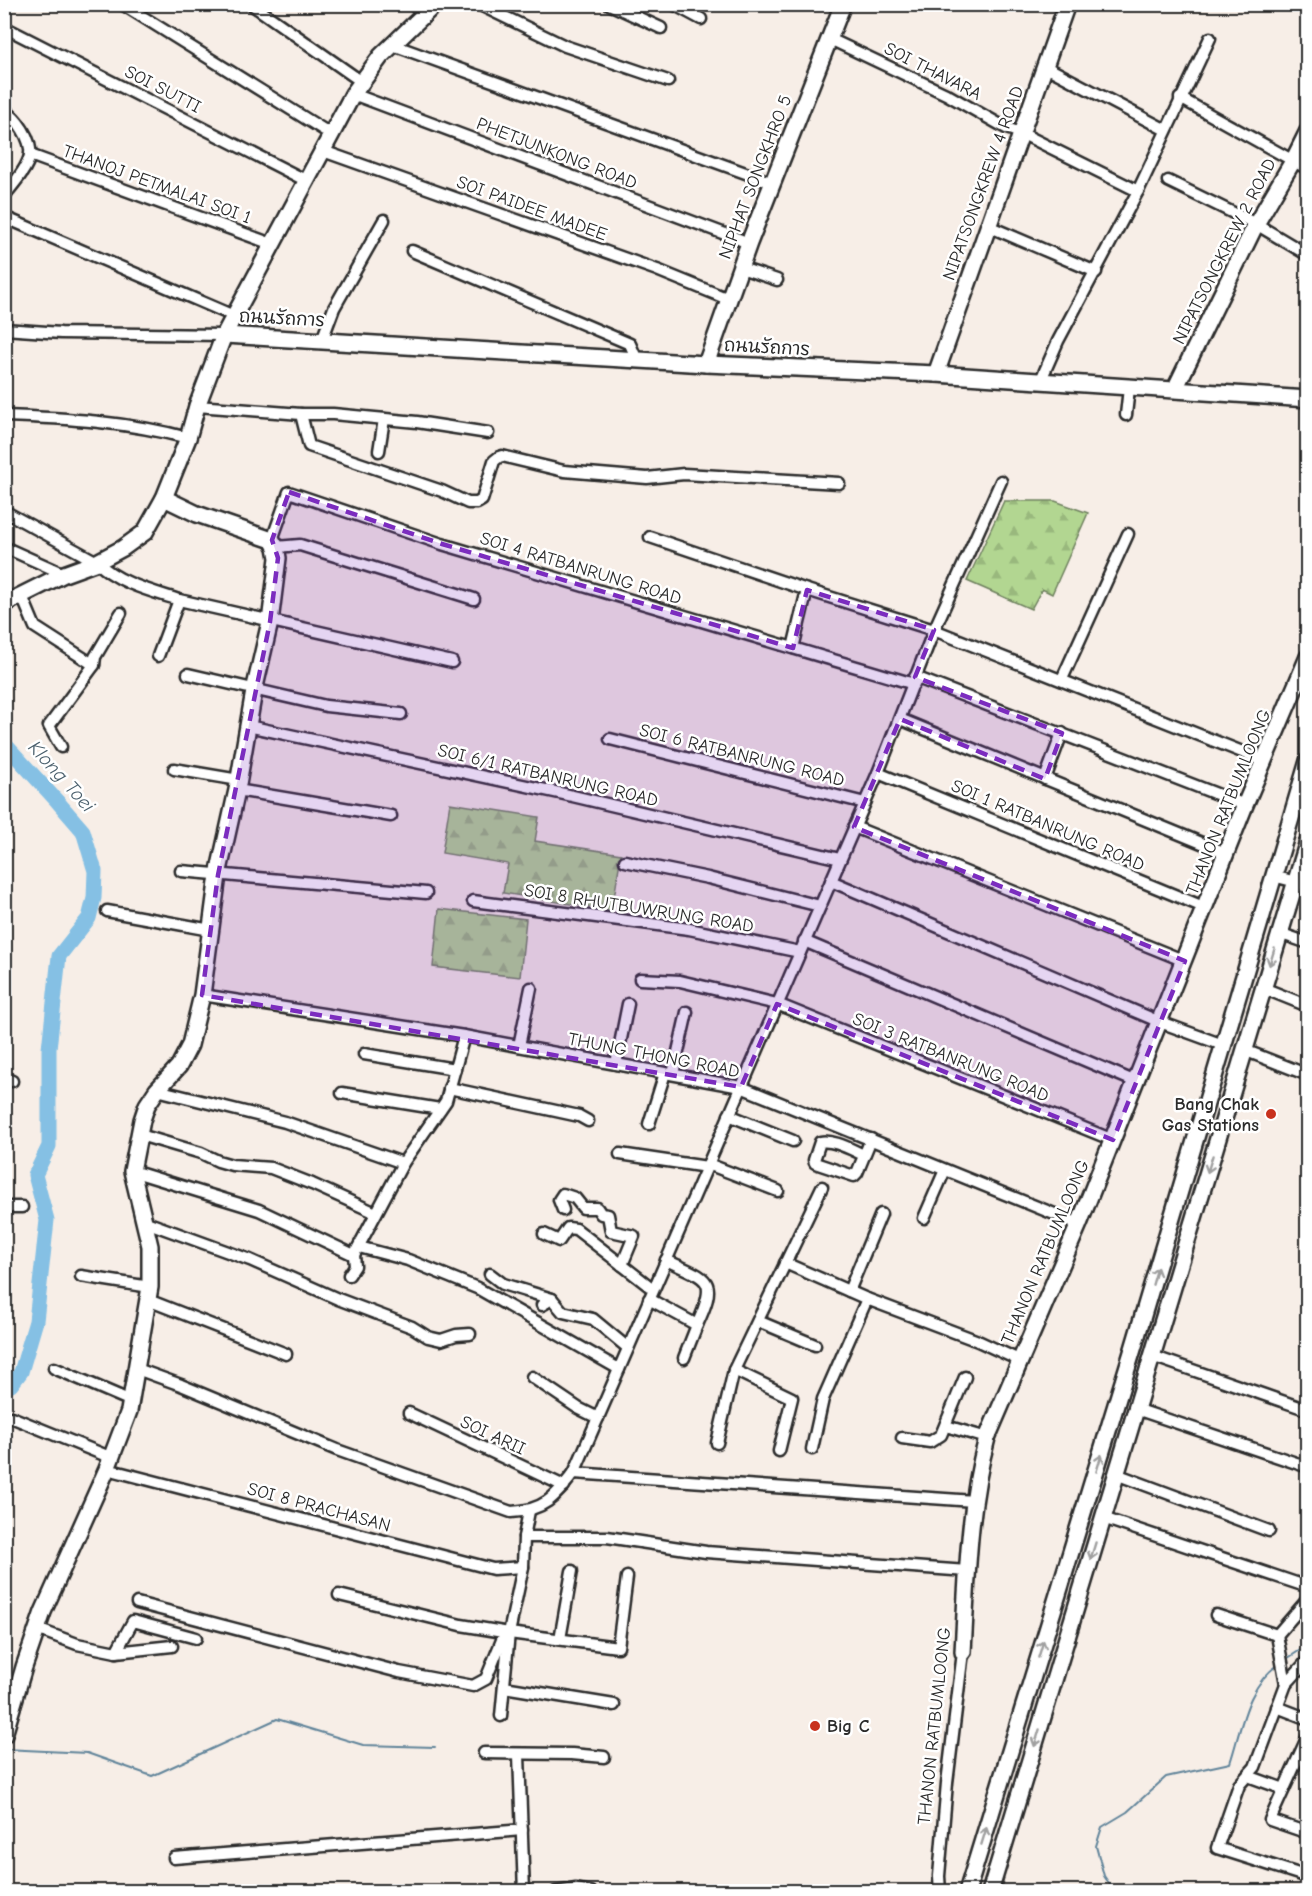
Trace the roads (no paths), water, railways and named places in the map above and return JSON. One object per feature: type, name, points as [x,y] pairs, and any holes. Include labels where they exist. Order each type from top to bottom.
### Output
[{"type":"street","points":[[122,4],[332,135]]},
{"type":"street","name":"PHETJUNKONG ROAD","points":[[251,4],[358,88],[749,243]]},
{"type":"street","points":[[412,4],[430,9]]},
{"type":"street","points":[[478,4],[565,46],[668,81]]},
{"type":"street","points":[[609,4],[661,28]]},
{"type":"street","points":[[673,4],[701,19]]},
{"type":"street","name":"NIPHAT SONGKHRO 5","points":[[706,364],[749,243],[843,4]]},
{"type":"street","name":"NIPATSONGKREW 4 ROAD","points":[[936,375],[1046,67],[1066,4]]},
{"type":"street","points":[[4,604],[64,574],[97,562],[123,548],[145,532],[164,498],[224,335],[272,244],[358,88],[381,56],[430,9]]},
{"type":"street","name":"SOI SUTTI","points":[[4,27],[307,181]]},
{"type":"street","points":[[1040,382],[1058,341],[1138,190],[1209,38]]},
{"type":"street","name":"SOI THAVARA","points":[[830,39],[946,94],[1006,128],[1021,133],[1138,190]]},
{"type":"street","points":[[393,45],[773,183]]},
{"type":"street","points":[[1046,67],[1166,129]]},
{"type":"street","points":[[1180,98],[1308,169]]},
{"type":"street","points":[[4,110],[12,114],[21,128],[30,155],[20,175],[4,196]]},
{"type":"street","name":"NIPATSONGKREW 2 ROAD","points":[[1175,389],[1256,224],[1293,161],[1308,130]]},
{"type":"street","name":"SOI PAIDEE MADEE","points":[[323,151],[657,270],[728,299]]},
{"type":"street","name":"THANOJ PETMALAI SOI 1","points":[[30,155],[272,244]]},
{"type":"street","points":[[1168,181],[1256,224],[1308,255]]},
{"type":"street","points":[[4,217],[234,316]]},
{"type":"street","points":[[322,340],[334,308],[384,220]]},
{"type":"street","points":[[988,226],[1096,272]]},
{"type":"street","points":[[412,251],[630,344],[637,360]]},
{"type":"street","points":[[741,268],[777,280]]},
{"type":"street","points":[[4,329],[61,333],[224,335]]},
{"type":"street","name":"ถนนรัถการ","points":[[224,335],[1175,389],[1308,399]]},
{"type":"street","points":[[1126,415],[1129,388]]},
{"type":"street","points":[[197,406],[301,414],[333,414],[488,432]]},
{"type":"street","points":[[301,414],[309,446],[442,491],[468,504],[482,500],[495,461],[502,456],[564,471],[647,478],[684,474],[839,483]]},
{"type":"street","points":[[4,416],[152,428],[188,438]]},
{"type":"street","points":[[379,451],[384,419]]},
{"type":"street","points":[[137,1370],[181,1385],[337,1450],[511,1512],[529,1511],[555,1498],[574,1473],[878,773],[934,630],[1001,481]]},
{"type":"street","name":"SOI 4 RATBANRUNG ROAD","points":[[274,544],[289,492],[442,544],[793,648],[914,681],[1062,733],[1245,805]]},
{"type":"street","points":[[164,498],[197,514],[274,544],[300,545],[474,599]]},
{"type":"street","points":[[4,511],[97,562],[120,579],[179,600],[452,662]]},
{"type":"street","points":[[1062,680],[1128,534]]},
{"type":"street","points":[[650,537],[934,630],[1265,761]]},
{"type":"street","points":[[4,1735],[37,1629],[109,1464],[131,1401],[149,1293],[150,1246],[132,1171],[147,1105],[179,1066],[190,1046],[202,995],[218,875],[270,622],[278,558],[274,544]]},
{"type":"street","points":[[4,547],[64,574]]},
{"type":"street","points":[[793,648],[807,590]]},
{"type":"street","points":[[22,596],[35,627],[94,665]]},
{"type":"street","points":[[158,656],[179,600]]},
{"type":"street","points":[[61,747],[49,726],[94,665],[95,657],[122,613]]},
{"type":"street","name":"THANON RATBUMLOONG","points":[[940,1892],[939,1876],[947,1783],[963,1652],[967,1570],[974,1500],[987,1438],[1079,1224],[1206,909],[1245,805],[1308,657]]},
{"type":"street","points":[[188,674],[326,706],[401,714]]},
{"type":"street","points":[[900,719],[1226,853]]},
{"type":"street","name":"SOI 6/1 RATBANRUNG ROAD","points":[[248,726],[553,792],[840,859]]},
{"type":"street","points":[[1045,779],[1062,733]]},
{"type":"street","name":"SOI 6 RATBANRUNG ROAD","points":[[610,739],[865,803]]},
{"type":"street","points":[[967,1892],[1133,1349],[1308,761]]},
{"type":"street","points":[[174,769],[238,785],[391,816]]},
{"type":"street","name":"SOI 1 RATBANRUNG ROAD","points":[[878,773],[1206,909]]},
{"type":"street","points":[[854,827],[1185,961]]},
{"type":"street","points":[[990,1892],[1263,988],[1280,933],[1301,883],[1308,841]]},
{"type":"street","points":[[625,861],[708,878],[820,906]]},
{"type":"street","points":[[181,871],[426,893]]},
{"type":"street","points":[[1273,876],[1301,883]]},
{"type":"street","points":[[831,881],[1160,1022],[1222,1045]]},
{"type":"street","name":"SOI 8 RHUTBUWRUNG ROAD","points":[[473,901],[802,946],[1136,1082]]},
{"type":"street","points":[[107,911],[211,930]]},
{"type":"street","points":[[1280,933],[1308,943]]},
{"type":"street","name":"SOI 3 RATBANRUNG ROAD","points":[[640,979],[680,981],[777,1004],[1113,1140]]},
{"type":"street","points":[[519,1046],[531,988]]},
{"type":"street","points":[[1263,988],[1308,1006]]},
{"type":"street","name":"THUNG THONG ROAD","points":[[202,995],[464,1036],[741,1087],[1079,1224]]},
{"type":"street","points":[[616,1064],[628,1004]]},
{"type":"street","points":[[649,1124],[669,1074],[687,1012]]},
{"type":"street","points":[[349,1275],[355,1266],[356,1251],[403,1163],[446,1101],[464,1036]]},
{"type":"street","points":[[1244,1050],[1308,1075]]},
{"type":"street","points":[[364,1053],[455,1069]]},
{"type":"street","points":[[449,1088],[579,1116],[588,1120]]},
{"type":"street","points":[[157,1090],[285,1122],[403,1163]]},
{"type":"street","points":[[342,1093],[440,1109]]},
{"type":"street","points":[[729,1115],[793,1141]]},
{"type":"street","points":[[140,1135],[232,1165],[271,1168],[376,1213]]},
{"type":"street","points":[[864,1155],[823,1141],[820,1142],[814,1160],[815,1163],[852,1176],[857,1173],[871,1140]]},
{"type":"street","points":[[620,1154],[708,1166],[778,1191]]},
{"type":"street","points":[[924,1218],[945,1170]]},
{"type":"street","points":[[132,1171],[259,1210],[356,1251],[408,1260],[477,1288],[619,1369]]},
{"type":"street","points":[[717,1443],[734,1370],[822,1187]]},
{"type":"street","points":[[563,1210],[559,1200],[563,1194],[575,1198],[582,1208],[597,1208],[601,1214],[608,1215],[611,1231],[634,1236],[622,1265]]},
{"type":"street","points":[[4,1207],[22,1207]]},
{"type":"street","points":[[849,1291],[881,1214]]},
{"type":"street","points":[[146,1222],[250,1260],[338,1299],[412,1327],[428,1337],[441,1340],[456,1335],[471,1334]]},
{"type":"street","points":[[544,1234],[559,1241],[568,1228],[576,1229],[622,1265],[651,1294],[697,1325]]},
{"type":"street","points":[[666,1260],[705,1278],[709,1286],[707,1301],[684,1358]]},
{"type":"street","points":[[785,1263],[867,1299],[978,1341],[1021,1361]]},
{"type":"street","points":[[490,1274],[503,1284],[552,1299],[563,1312],[593,1319],[628,1348]]},
{"type":"street","points":[[81,1276],[149,1293],[286,1353]]},
{"type":"street","points":[[542,1305],[552,1299]]},
{"type":"street","points":[[812,1449],[823,1399],[867,1299]]},
{"type":"street","points":[[758,1321],[815,1345]]},
{"type":"street","points":[[1133,1349],[1308,1410]]},
{"type":"street","points":[[54,1368],[131,1401]]},
{"type":"street","points":[[734,1370],[792,1398],[779,1451]]},
{"type":"street","points":[[532,1377],[578,1408],[598,1418]]},
{"type":"street","points":[[902,1438],[930,1442],[941,1435],[965,1377]]},
{"type":"street","points":[[1136,1409],[1308,1467]]},
{"type":"street","name":"SOI ARII","points":[[408,1413],[564,1486]]},
{"type":"street","name":"SOI 8 PRACHASAN","points":[[10,1417],[109,1464],[493,1569],[523,1567]]},
{"type":"street","points":[[946,1426],[987,1438]]},
{"type":"street","points":[[574,1473],[974,1500]]},
{"type":"street","points":[[1116,1474],[1269,1531]]},
{"type":"street","points":[[501,1716],[509,1633],[523,1567],[524,1537],[529,1511]]},
{"type":"street","points":[[1103,1518],[1308,1587]]},
{"type":"street","points":[[524,1537],[607,1537],[706,1552],[967,1570]]},
{"type":"street","points":[[560,1639],[572,1571]]},
{"type":"street","points":[[339,1596],[461,1625],[618,1647],[627,1577]]},
{"type":"street","points":[[1277,1635],[1308,1599]]},
{"type":"street","points":[[137,1604],[399,1672],[473,1686],[486,1679],[502,1640],[509,1633]]},
{"type":"street","points":[[1216,1615],[1277,1635]]},
{"type":"street","points":[[116,1652],[133,1621],[196,1638]]},
{"type":"street","points":[[37,1629],[77,1644],[116,1652],[172,1646]]},
{"type":"street","points":[[1277,1635],[1286,1684]]},
{"type":"street","points":[[1308,1660],[1286,1684],[1255,1767],[1239,1785],[1217,1848],[1308,1877]]},
{"type":"street","points":[[504,1687],[614,1705]]},
{"type":"street","points":[[1277,1707],[1308,1719]]},
{"type":"street","points":[[1308,1736],[1270,1820],[1308,1833]]},
{"type":"street","points":[[484,1754],[572,1754],[604,1757]]},
{"type":"street","points":[[519,1755],[524,1892]]},
{"type":"street","points":[[1248,1776],[1284,1789]]},
{"type":"street","points":[[174,1858],[522,1830]]},
{"type":"street","points":[[556,1892],[576,1889],[591,1892]]},
{"type":"waterway","name":"Klong Toei","points":[[4,743],[83,831],[95,871],[94,898],[89,918],[59,956],[49,1049],[49,1146],[35,1175],[47,1220],[36,1321],[21,1372],[11,1385],[4,1389]]},
{"type":"waterway","points":[[1285,1660],[1308,1645]]},
{"type":"waterway","points":[[1115,1892],[1104,1876],[1096,1846],[1102,1827],[1127,1812],[1166,1777],[1230,1763],[1252,1696],[1267,1674],[1278,1665]]},
{"type":"waterway","points":[[4,1749],[87,1753],[152,1776],[277,1719],[363,1745],[435,1747]]},
{"type":"place","name":"Bang Chak Gas Stations","points":[[1271,1114]]},
{"type":"place","name":"Big C","points":[[815,1726]]}]
